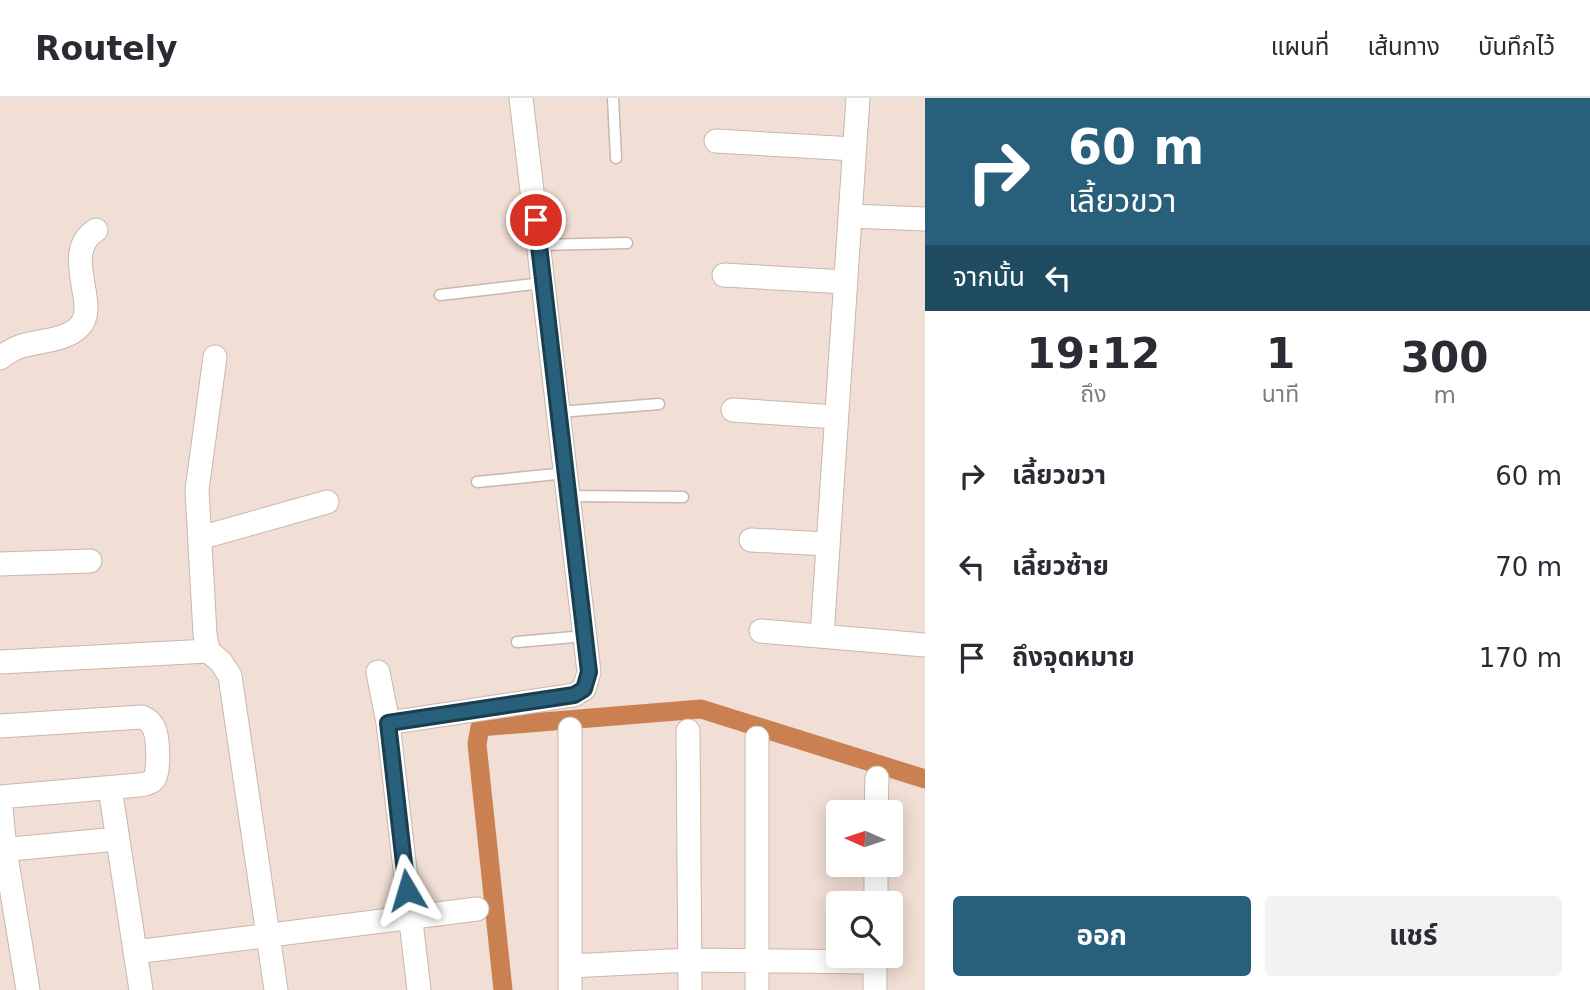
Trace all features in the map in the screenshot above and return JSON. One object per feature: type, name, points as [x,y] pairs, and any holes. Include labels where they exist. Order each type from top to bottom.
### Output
[{"type":"street","points":[[388,723],[574,695],[584,689],[589,672],[522,98]]},
{"type":"street","points":[[822,636],[858,98]]},
{"type":"street","points":[[716,141],[854,149]]},
{"type":"street","points":[[850,216],[925,219]]},
{"type":"street","points":[[0,358],[18,347],[66,335],[79,327],[83,321],[85,307],[80,247],[86,236],[96,230]]},
{"type":"street","points":[[724,275],[845,282]]},
{"type":"street","points":[[215,357],[197,490],[205,634],[208,651],[221,662],[230,676],[276,990]]},
{"type":"street","points":[[733,411],[836,417]]},
{"type":"street","points":[[200,538],[327,502]]},
{"type":"street","points":[[751,540],[827,544]]},
{"type":"street","points":[[0,564],[90,561]]},
{"type":"street","points":[[761,631],[925,645]]},
{"type":"street","points":[[0,662],[208,651]]},
{"type":"street","points":[[378,672],[388,723],[419,990]]},
{"type":"street","points":[[0,726],[136,717],[148,720],[155,731],[157,764],[155,778],[149,783],[0,797],[3,850],[28,990]]},
{"type":"street","points":[[570,729],[570,990]]},
{"type":"street","points":[[688,731],[690,990]]},
{"type":"street","points":[[757,738],[757,990]]},
{"type":"street","points":[[877,778],[877,800]]},
{"type":"street","points":[[110,788],[141,990]]},
{"type":"street","points":[[3,850],[117,839]]},
{"type":"street","points":[[135,952],[477,909]]},
{"type":"street","points":[[570,966],[689,960],[826,960]]},
{"type":"street","points":[[875,968],[875,990]]},
{"type":"lane","points":[[613,98],[616,158]]},
{"type":"lane","points":[[539,245],[627,243]]},
{"type":"lane","points":[[440,295],[543,283]]},
{"type":"lane","points":[[559,412],[659,404]]},
{"type":"lane","points":[[477,482],[567,485],[683,498]]},
{"type":"lane","points":[[517,642],[585,636]]},
{"type":"waterway","points":[[503,990],[477,744],[480,727],[701,709],[925,779]]},
{"type":"route","points":[[407,890],[388,723],[574,695],[584,689],[589,672],[536,220]]}]
